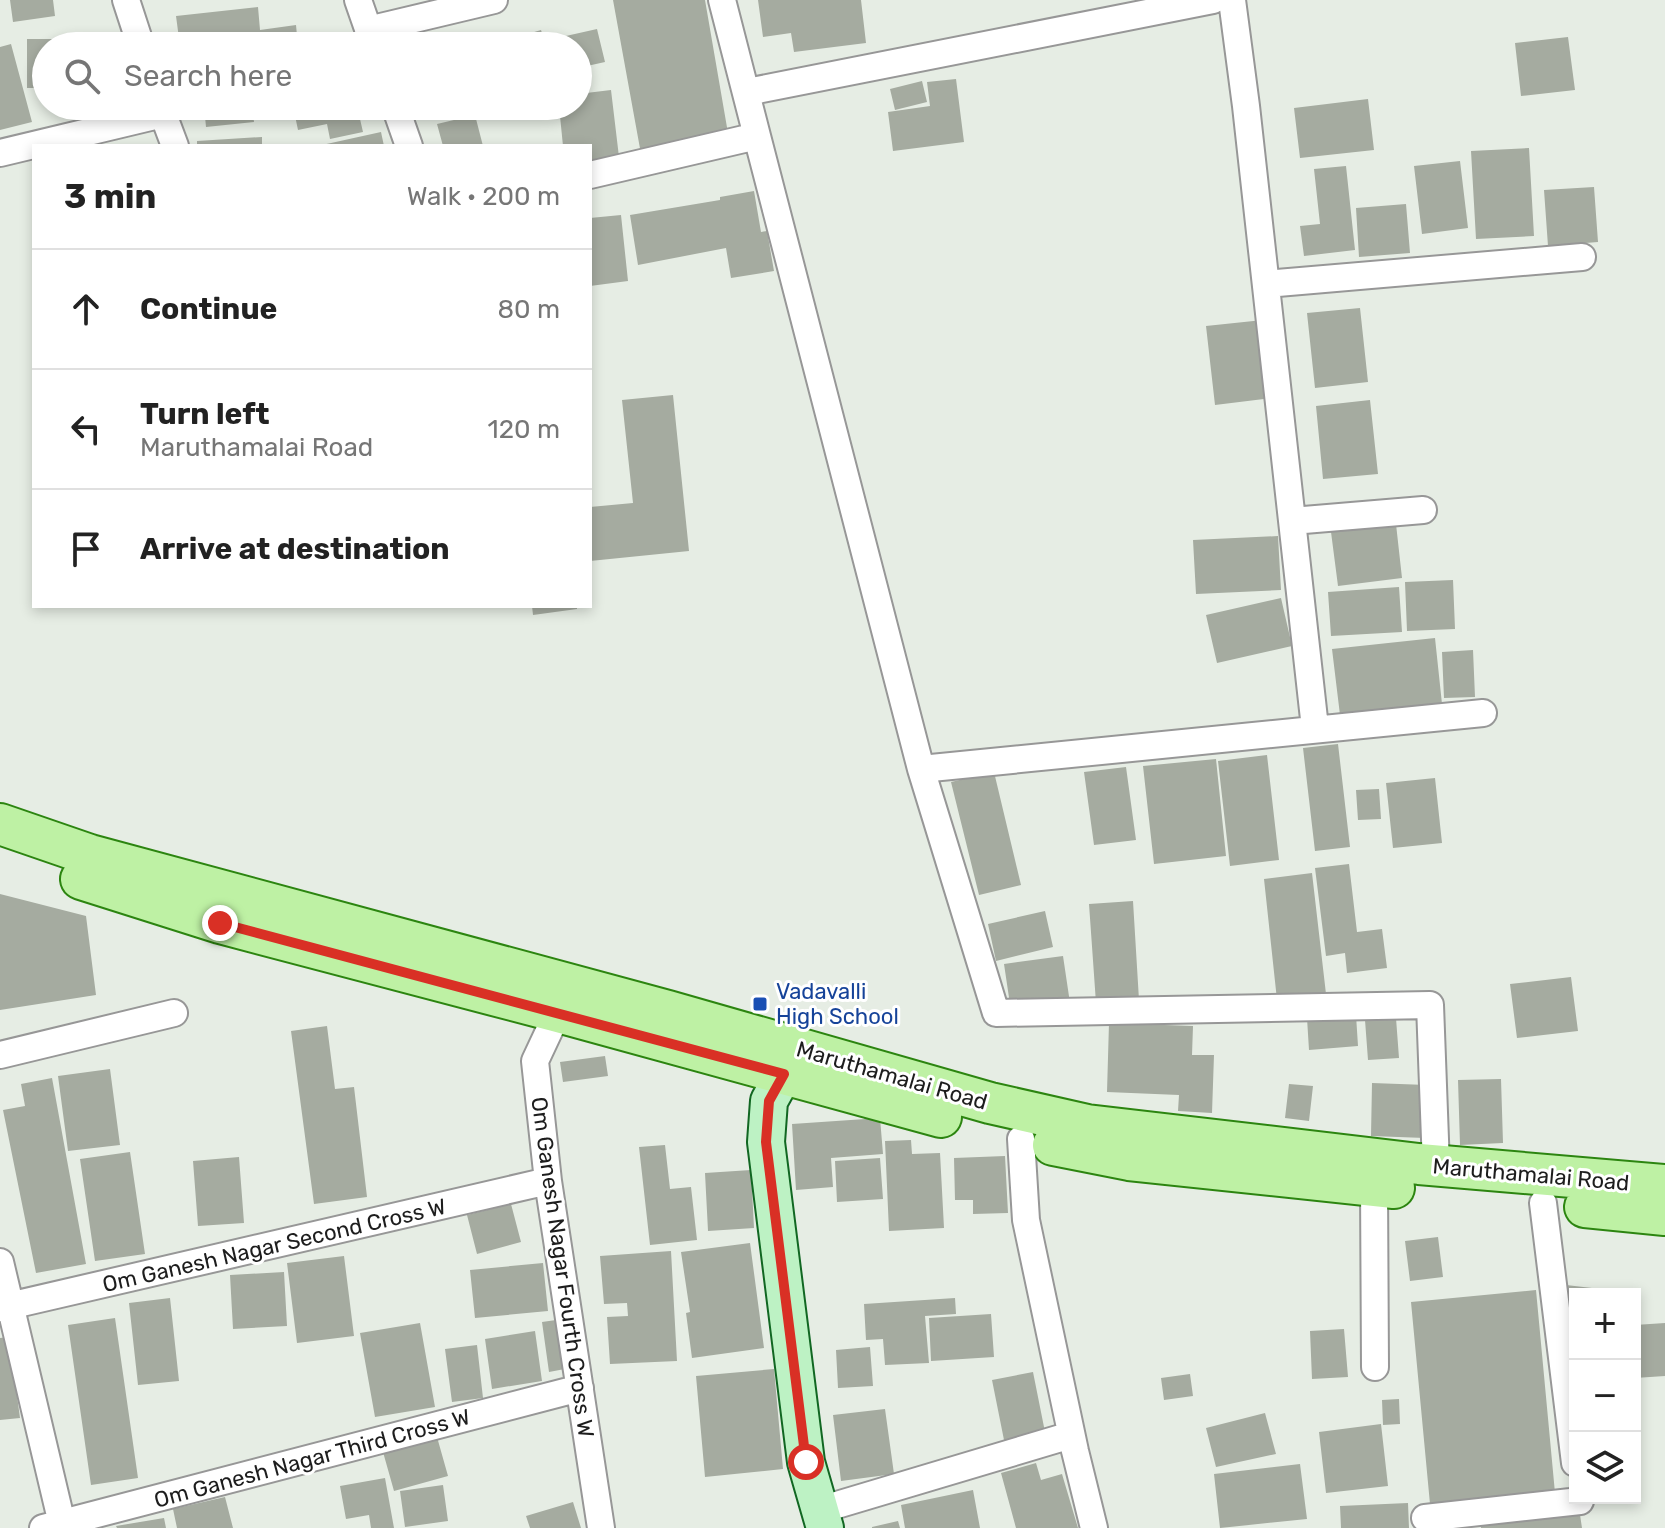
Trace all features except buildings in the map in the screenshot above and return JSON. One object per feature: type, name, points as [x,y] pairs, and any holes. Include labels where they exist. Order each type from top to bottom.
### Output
[{"type":"main road","name":"Maruthamalai Road","points":[[0,824],[90,855],[788,1061],[1021,1139],[1129,1160],[1665,1215]]},
{"type":"main road","name":"Maruthamalai Road","points":[[0,854],[220,923],[570,999]]},
{"type":"main road","name":"Maruthamalai Road","points":[[788,1061],[1087,1125],[1436,1166],[1665,1185]]},
{"type":"street","points":[[126,0],[136,32]]},
{"type":"street","points":[[358,0],[369,32]]},
{"type":"street","points":[[390,32],[494,0]]},
{"type":"street","points":[[722,0],[921,769],[996,1013],[1430,1005],[1436,1166]]},
{"type":"street","points":[[747,92],[1213,0]]},
{"type":"street","points":[[1232,0],[1315,728]]},
{"type":"street","points":[[34,144],[124,120]]},
{"type":"street","points":[[166,120],[174,144]]},
{"type":"street","points":[[400,120],[408,144]]},
{"type":"street","points":[[592,175],[757,136]]},
{"type":"street","points":[[0,153],[32,145]]},
{"type":"street","points":[[1266,284],[1582,257]]},
{"type":"street","points":[[1292,521],[1423,510]]},
{"type":"street","points":[[921,769],[1483,713]]},
{"type":"street","name":"Om Ganesh Nagar Fourth Cross W","points":[[570,999],[535,1061],[548,1181],[601,1528]]},
{"type":"street","points":[[0,1055],[174,1013]]},
{"type":"street","points":[[788,1061],[769,1101],[766,1142],[806,1462],[822,1519],[1071,1435]]},
{"type":"street","points":[[1021,1139],[1026,1220],[1071,1435],[1094,1528]]},
{"type":"street","name":"Om Ganesh Nagar Second Cross W","points":[[5,1307],[548,1181]]},
{"type":"street","points":[[1374,1186],[1375,1367]]},
{"type":"street","points":[[1543,1203],[1571,1432]]},
{"type":"street","points":[[0,1262],[5,1307],[56,1526]]},
{"type":"street","name":"Om Ganesh Nagar Third Cross W","points":[[56,1526],[580,1388]]},
{"type":"street","points":[[1425,1518],[1569,1502]]},
{"type":"place","name":"Vadavalli High School","points":[[760,1004]]},
{"type":"route","points":[[220,923],[784,1074],[769,1101],[766,1142],[806,1462]]}]
